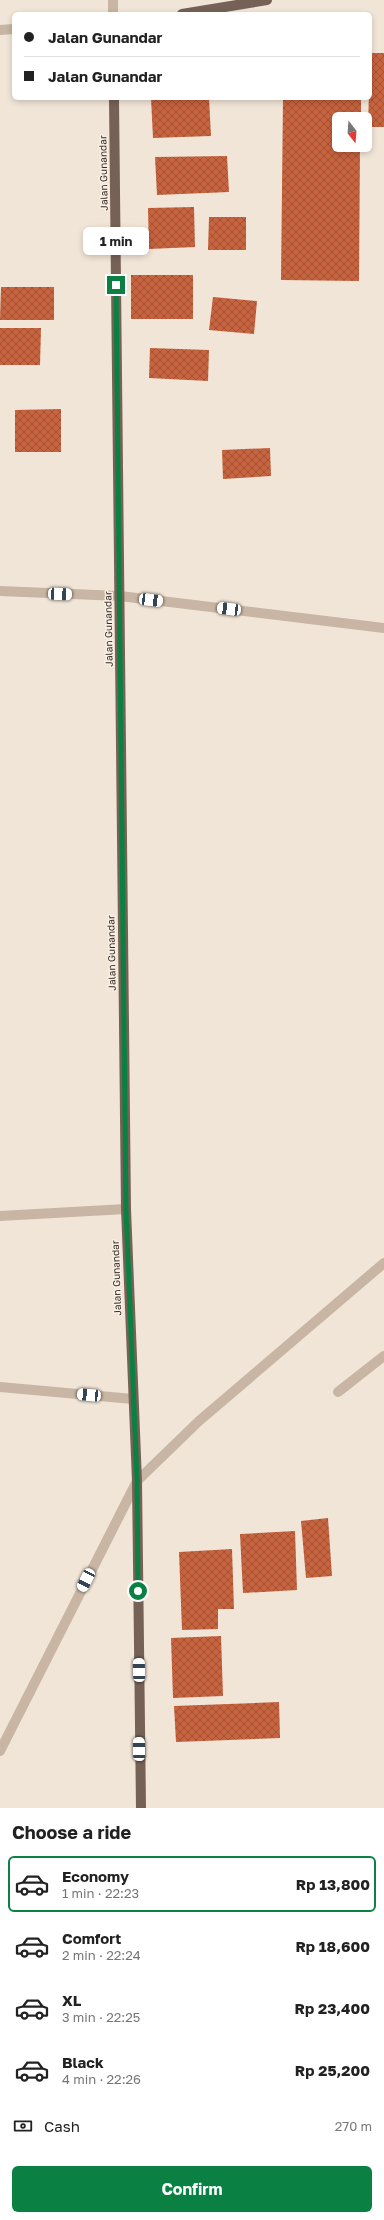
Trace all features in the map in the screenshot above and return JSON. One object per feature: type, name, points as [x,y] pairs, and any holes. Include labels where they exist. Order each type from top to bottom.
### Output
[{"type":"main road","points":[[194,12],[267,0]]},
{"type":"main road","name":"Jalan Gunandar","points":[[114,100],[126,1209],[137,1480],[140,1808]]},
{"type":"street","points":[[112,12],[113,0]]},
{"type":"street","points":[[0,30],[12,29]]},
{"type":"street","points":[[0,591],[120,596],[384,628]]},
{"type":"street","points":[[0,1216],[126,1209]]},
{"type":"street","points":[[0,1751],[137,1480],[199,1421],[285,1350],[384,1263]]},
{"type":"street","points":[[338,1392],[384,1356]]},
{"type":"street","points":[[0,1386],[133,1399]]},
{"type":"building","points":[[372,53],[384,53],[384,127],[372,127],[372,112],[368,112],[369,100],[372,100]]},
{"type":"building","points":[[151,100],[209,100],[211,136],[153,138]]},
{"type":"building","points":[[283,100],[361,100],[361,112],[332,112],[332,152],[360,152],[359,281],[281,280]]},
{"type":"building","points":[[227,156],[229,192],[157,195],[155,157]]},
{"type":"building","points":[[194,207],[195,247],[149,249],[148,208]]},
{"type":"building","points":[[209,217],[246,217],[246,250],[208,250]]},
{"type":"building","points":[[131,275],[193,275],[193,319],[131,319]]},
{"type":"building","points":[[1,287],[54,287],[54,320],[0,320]]},
{"type":"building","points":[[213,297],[257,301],[254,334],[209,330]]},
{"type":"building","points":[[0,328],[41,328],[40,365],[0,365]]},
{"type":"building","points":[[150,348],[209,350],[208,381],[149,378]]},
{"type":"building","points":[[61,409],[61,452],[15,452],[15,410]]},
{"type":"building","points":[[270,448],[271,476],[223,479],[222,450]]},
{"type":"building","points":[[328,1518],[332,1576],[306,1578],[301,1521]]},
{"type":"building","points":[[295,1531],[297,1590],[243,1593],[240,1534]]},
{"type":"building","points":[[232,1549],[234,1609],[218,1609],[218,1629],[182,1630],[179,1552]]},
{"type":"building","points":[[221,1636],[223,1696],[173,1698],[171,1638]]},
{"type":"building","points":[[279,1702],[280,1738],[176,1742],[174,1706]]},
{"type":"route","points":[[116,285],[126,1209],[137,1480],[138,1591]]}]
